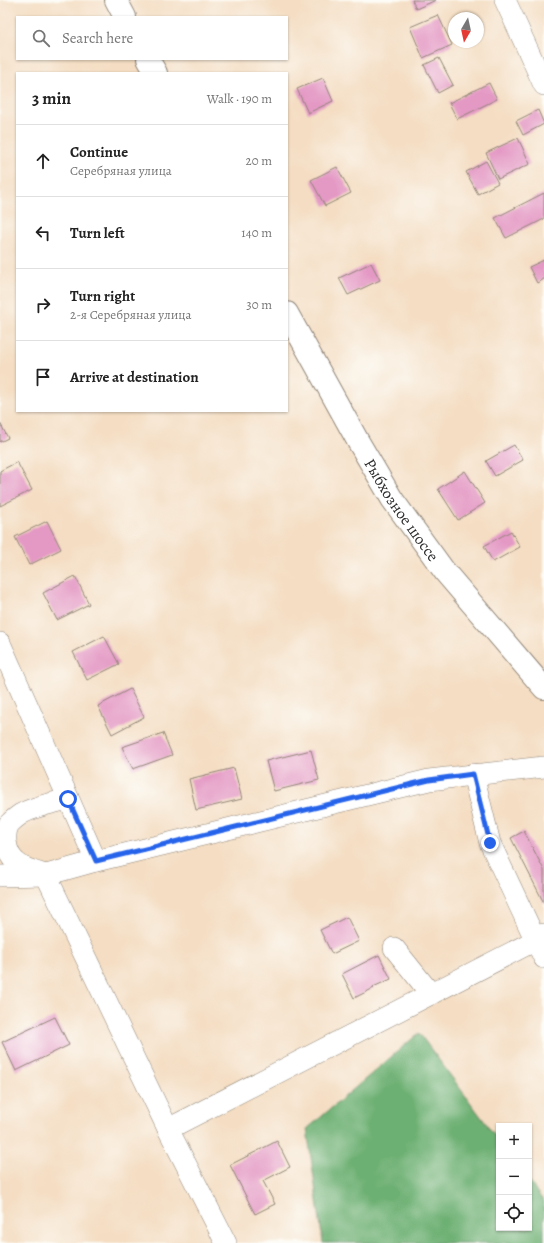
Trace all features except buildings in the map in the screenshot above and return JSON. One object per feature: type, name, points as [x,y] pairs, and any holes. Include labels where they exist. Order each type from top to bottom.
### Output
[{"type":"street","points":[[116,0],[125,16]]},
{"type":"street","points":[[505,0],[544,85]]},
{"type":"street","points":[[149,60],[155,72]]},
{"type":"street","name":"Рыбхозное шоссе","points":[[288,314],[358,443],[392,500],[444,572],[544,688]]},
{"type":"street","points":[[0,643],[96,861]]},
{"type":"street","points":[[0,876],[46,875],[96,861],[429,780],[544,767]]},
{"type":"street","points":[[168,1129],[431,994],[541,944],[490,843],[473,774]]},
{"type":"street","points":[[68,799],[44,805],[22,814],[10,824],[6,835],[6,844],[9,853],[15,862],[28,869],[46,875],[168,1129],[226,1243]]},
{"type":"street","points":[[394,948],[431,994]]},
{"type":"green space","points":[[419,1033],[496,1137],[496,1231],[532,1231],[532,1185],[544,1202],[544,1243],[323,1243],[307,1129]]},
{"type":"route","points":[[68,799],[96,861],[429,780],[473,774],[490,843]]}]
